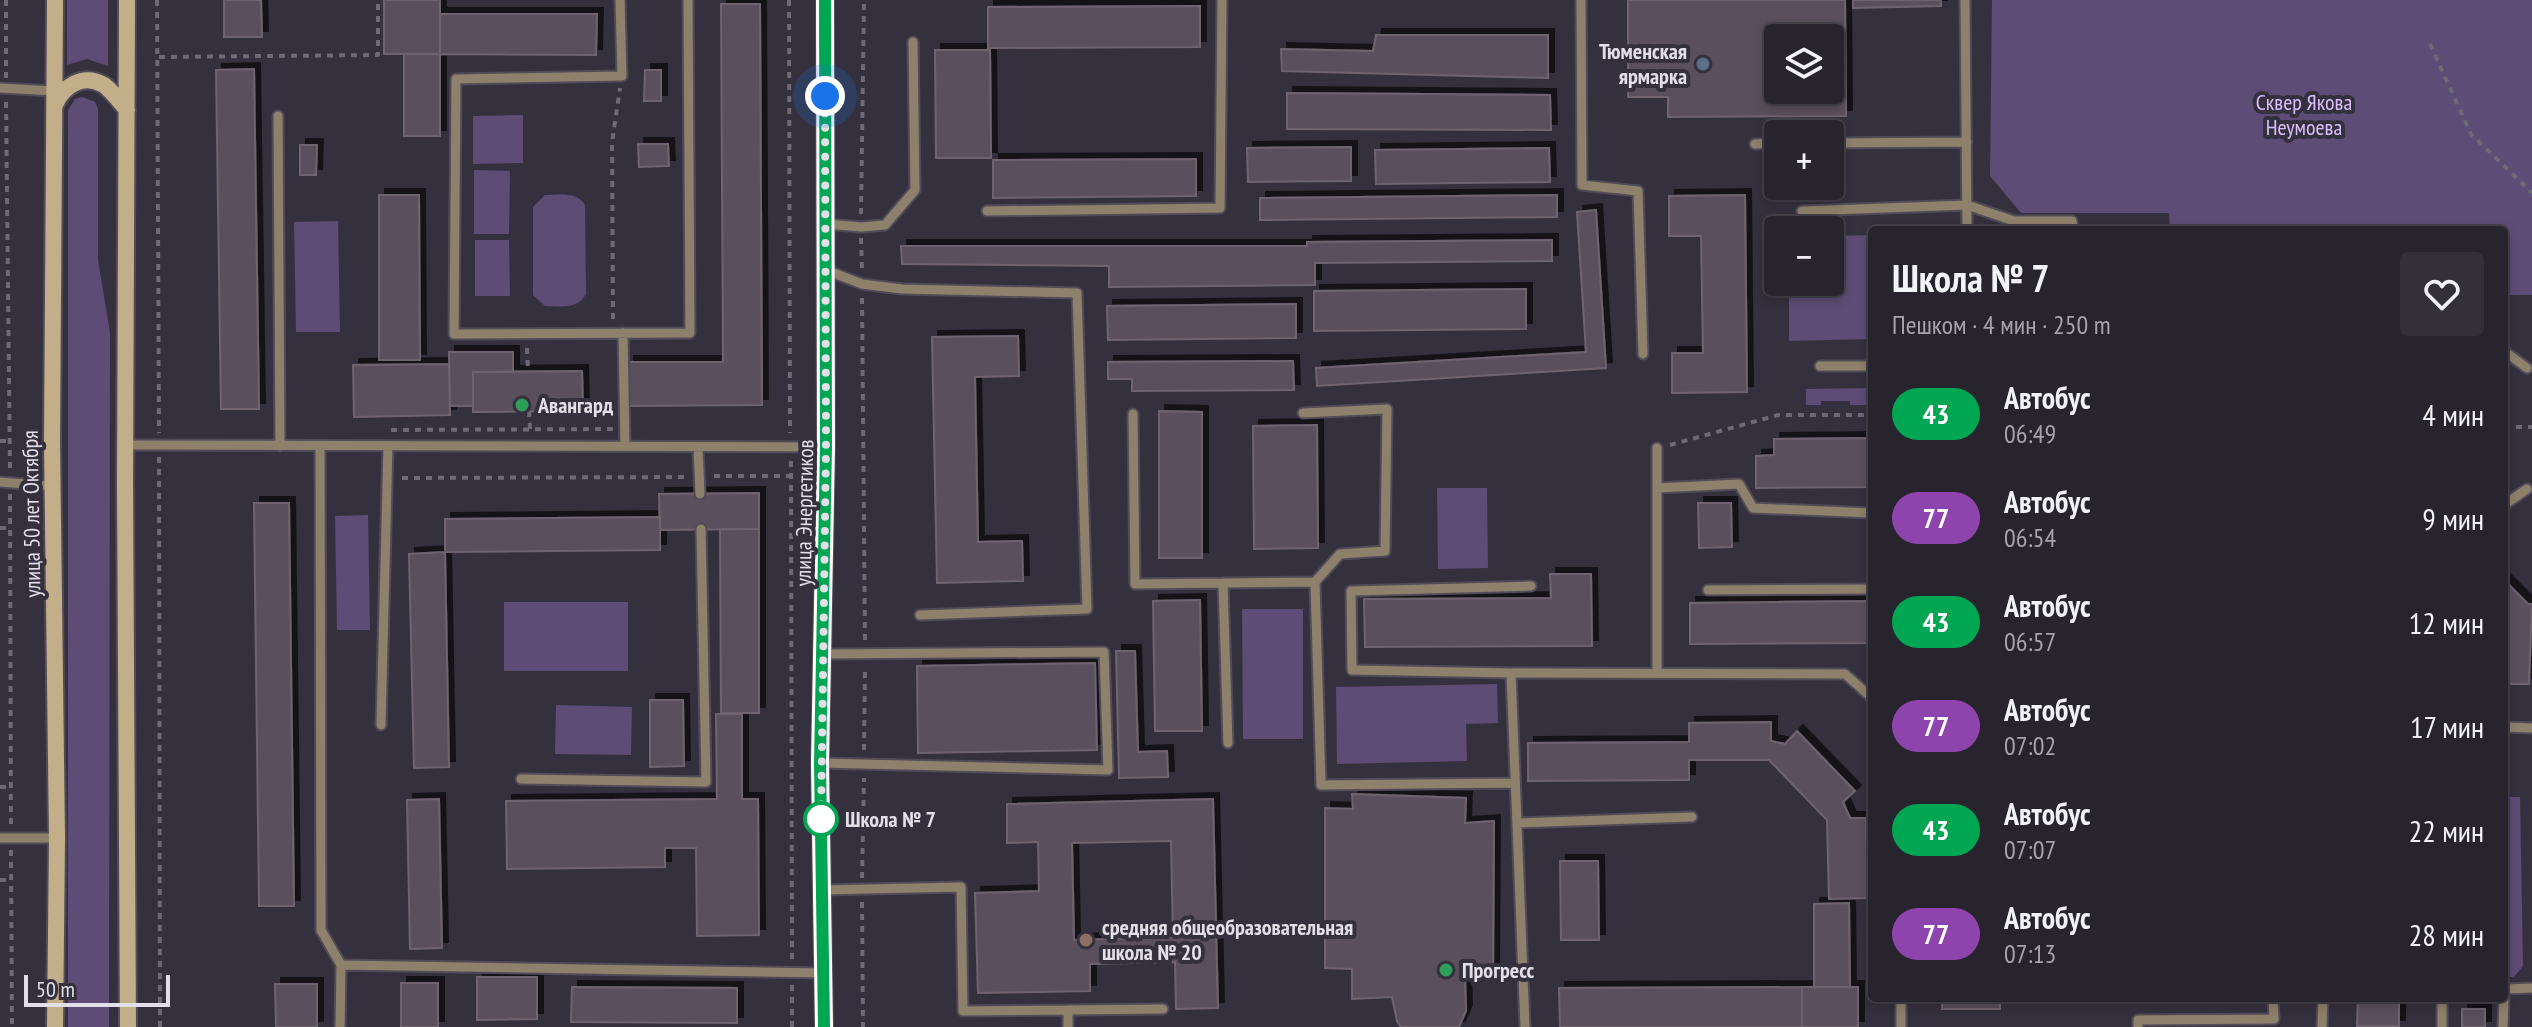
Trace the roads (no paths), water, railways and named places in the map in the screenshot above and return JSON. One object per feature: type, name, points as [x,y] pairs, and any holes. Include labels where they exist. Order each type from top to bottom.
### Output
[{"type":"main road","name":"улица 50 лет Октября","points":[[55,0],[52,486],[57,838],[55,1027]]},
{"type":"main road","points":[[127,0],[125,445],[128,1027]]},
{"type":"main road","name":"улица Энергетиков","points":[[824,1027],[820,763],[826,447],[825,0]]},
{"type":"main road","points":[[54,99],[72,83],[88,80],[103,85],[127,110]]},
{"type":"lane","points":[[620,0],[622,76],[456,79],[454,334],[690,333],[688,0]]},
{"type":"lane","points":[[987,211],[1220,208],[1222,0]]},
{"type":"lane","points":[[1581,0],[1582,185],[1638,191],[1643,354]]},
{"type":"lane","points":[[1965,0],[1967,226]]},
{"type":"lane","points":[[826,224],[861,227],[885,225],[915,190],[913,42]]},
{"type":"lane","points":[[3,88],[54,99]]},
{"type":"lane","points":[[278,116],[280,446]]},
{"type":"lane","points":[[1844,143],[1967,142]]},
{"type":"lane","points":[[1755,144],[1764,144]]},
{"type":"lane","points":[[1802,211],[1967,205],[2014,221],[2072,221],[2073,226]]},
{"type":"lane","points":[[826,270],[862,284],[902,289],[1077,293],[1087,609],[920,615]]},
{"type":"lane","points":[[618,333],[625,446]]},
{"type":"lane","points":[[2508,354],[2527,368]]},
{"type":"lane","points":[[1820,366],[1868,366]]},
{"type":"lane","points":[[1303,413],[1387,409],[1385,551],[1340,554],[1315,582],[1321,785],[1515,783]]},
{"type":"lane","points":[[1133,414],[1135,584],[1315,582]]},
{"type":"lane","points":[[125,445],[826,447]]},
{"type":"lane","points":[[320,446],[321,930],[341,965],[340,1027]]},
{"type":"lane","points":[[381,725],[388,446]]},
{"type":"lane","points":[[698,447],[700,494]]},
{"type":"lane","points":[[1657,448],[1657,672]]},
{"type":"lane","points":[[5,482],[52,486]]},
{"type":"lane","points":[[1657,488],[1739,484],[1753,508],[1868,513]]},
{"type":"lane","points":[[2508,502],[2527,489]]},
{"type":"lane","points":[[521,779],[706,782],[701,529]]},
{"type":"lane","points":[[1223,583],[1228,743]]},
{"type":"lane","points":[[1531,586],[1351,591],[1352,670],[1845,674],[1868,694]]},
{"type":"lane","points":[[1708,590],[1868,589]]},
{"type":"lane","points":[[820,763],[1108,770],[1104,652],[824,654]]},
{"type":"lane","points":[[1511,673],[1525,1027]]},
{"type":"lane","points":[[2508,727],[2532,728]]},
{"type":"lane","points":[[1517,823],[1692,817]]},
{"type":"lane","points":[[5,838],[57,838]]},
{"type":"lane","points":[[821,890],[961,887],[963,1011],[1163,1009]]},
{"type":"lane","points":[[341,965],[824,973]]},
{"type":"lane","points":[[2508,991],[2532,988]]},
{"type":"lane","points":[[1901,1002],[1901,1027]]},
{"type":"lane","points":[[2138,1027],[2138,1020],[2274,1019],[2273,1002]]},
{"type":"lane","points":[[2322,1027],[2323,1002]]},
{"type":"lane","points":[[2442,1002],[2442,1027]]},
{"type":"lane","points":[[2503,1027],[2504,1002]]},
{"type":"lane","points":[[1068,1010],[1068,1027]]},
{"type":"place","name":"Тюменская ярмарка","points":[[1703,64]]},
{"type":"place","name":"Авангард","points":[[522,405]]},
{"type":"place","name":"Школа № 7","points":[[821,819]]},
{"type":"place","name":"средняя общеобразовательная школа № 20","points":[[1086,940]]},
{"type":"place","name":"Прогресс","points":[[1446,970]]},
{"type":"park label","name":"Сквер Якова Неумоева","points":[[2304,114]]}]
